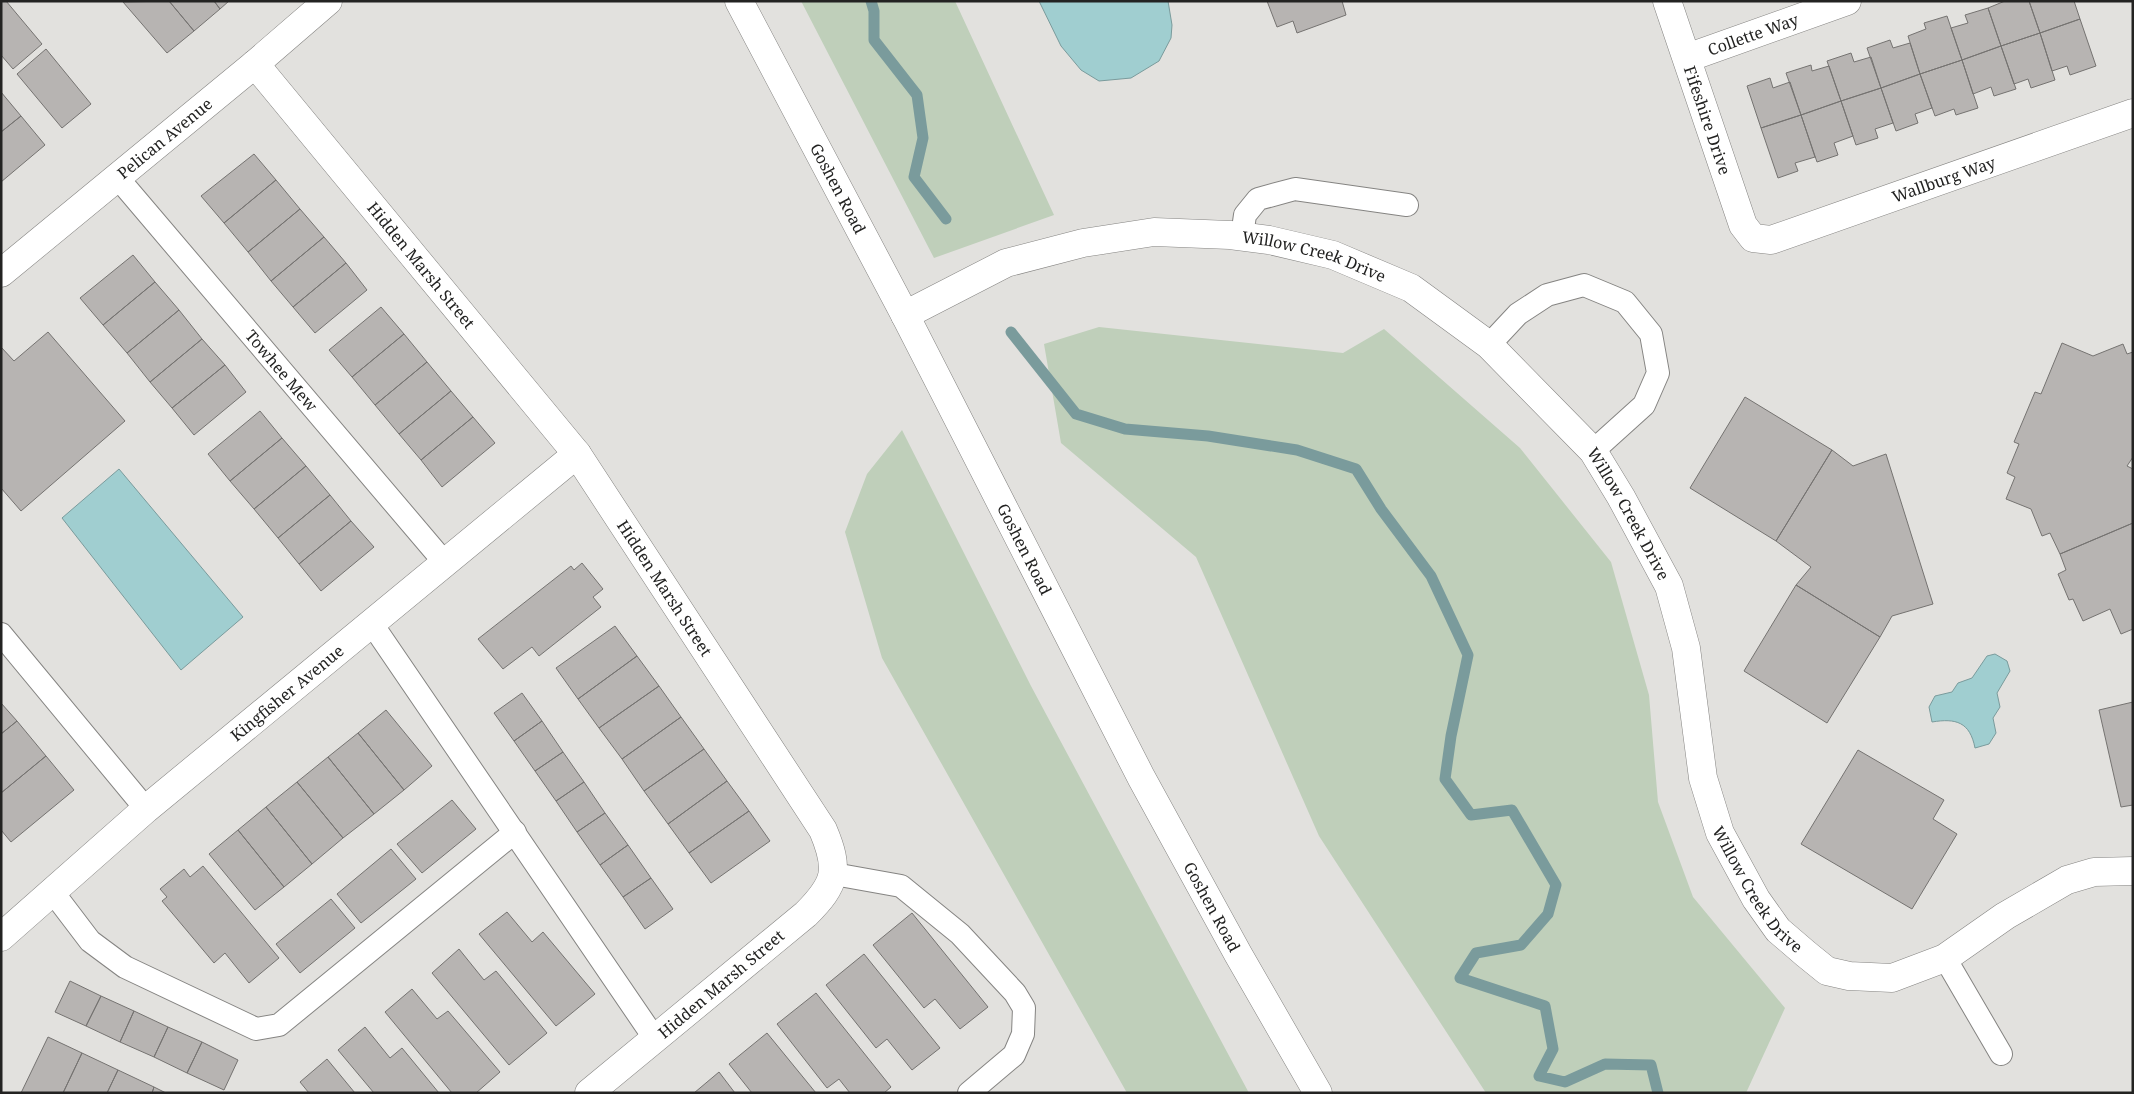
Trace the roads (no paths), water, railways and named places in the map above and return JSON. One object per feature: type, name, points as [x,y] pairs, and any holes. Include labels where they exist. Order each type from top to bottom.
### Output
[{"type":"street","name":"Pelican Avenue","points":[[1,273],[255,64],[328,1]]},
{"type":"street","name":"Goshen Road","points":[[739,1],[904,316],[1141,777],[1238,954],[1318,1093]]},
{"type":"street","name":"Fifeshire Drive","points":[[1667,1],[1744,225],[1753,238]]},
{"type":"street","name":"Collette Way","points":[[1687,58],[1847,1]]},
{"type":"street","name":"Hidden Marsh Street","points":[[255,64],[577,454],[823,830],[832,850],[834,874],[824,895],[806,914],[589,1093]]},
{"type":"street","name":"Wallburg Way","points":[[1753,238],[1771,240],[2133,113]]},
{"type":"street","name":"Willow Creek Drive","points":[[904,316],[1006,263],[1083,243],[1154,232],[1242,236],[1332,255],[1411,288],[1489,345],[1593,451],[1669,586],[1686,648],[1703,778],[1720,833],[1756,899],[1778,930],[1827,971],[1849,976],[1892,978],[1945,958],[2006,916],[2067,880],[2094,872],[2133,871]]},
{"type":"street","name":"Kingfisher Avenue","points":[[1,937],[146,809],[577,454]]},
{"type":"lane","name":"Towhee Mew","points":[[117,177],[445,563]]},
{"type":"lane","points":[[1242,236],[1245,215],[1258,199],[1295,189],[1407,205]]},
{"type":"lane","points":[[1489,345],[1518,314],[1547,295],[1584,285],[1624,302],[1651,334],[1658,373],[1644,406],[1593,451]]},
{"type":"lane","points":[[372,624],[655,1039]]},
{"type":"lane","points":[[1,634],[146,809]]},
{"type":"lane","points":[[52,891],[90,941],[125,967],[256,1029],[279,1024],[515,832]]},
{"type":"lane","points":[[834,874],[901,886],[960,934],[1016,993],[1024,1008],[1023,1034],[1014,1055],[969,1093]]},
{"type":"lane","points":[[1945,958],[2001,1054]]},
{"type":"water","points":[[1039,1],[1168,1],[1172,25],[1171,38],[1159,61],[1131,78],[1099,81],[1081,70],[1061,46]]},
{"type":"water","points":[[119,469],[243,617],[181,670],[62,518]]},
{"type":"water","points":[[1995,654],[2007,661],[2010,671],[1997,693],[2000,707],[1993,718],[1996,733],[1989,744],[1975,748],[1970,732],[1966,727],[1955,722],[1932,722],[1929,707],[1935,696],[1952,692],[1958,683],[1972,678],[1987,656]]},
{"type":"waterway","points":[[871,1],[874,11],[874,40],[917,95],[923,138],[914,177],[946,219]]},
{"type":"waterway","points":[[1011,332],[1076,414],[1125,429],[1208,436],[1297,450],[1356,469],[1381,509],[1431,576],[1468,655],[1451,736],[1445,779],[1471,815],[1512,810],[1556,885],[1548,914],[1521,945],[1476,953],[1460,978],[1545,1006],[1553,1049],[1539,1076],[1565,1082],[1605,1064],[1651,1065],[1658,1093]]}]
